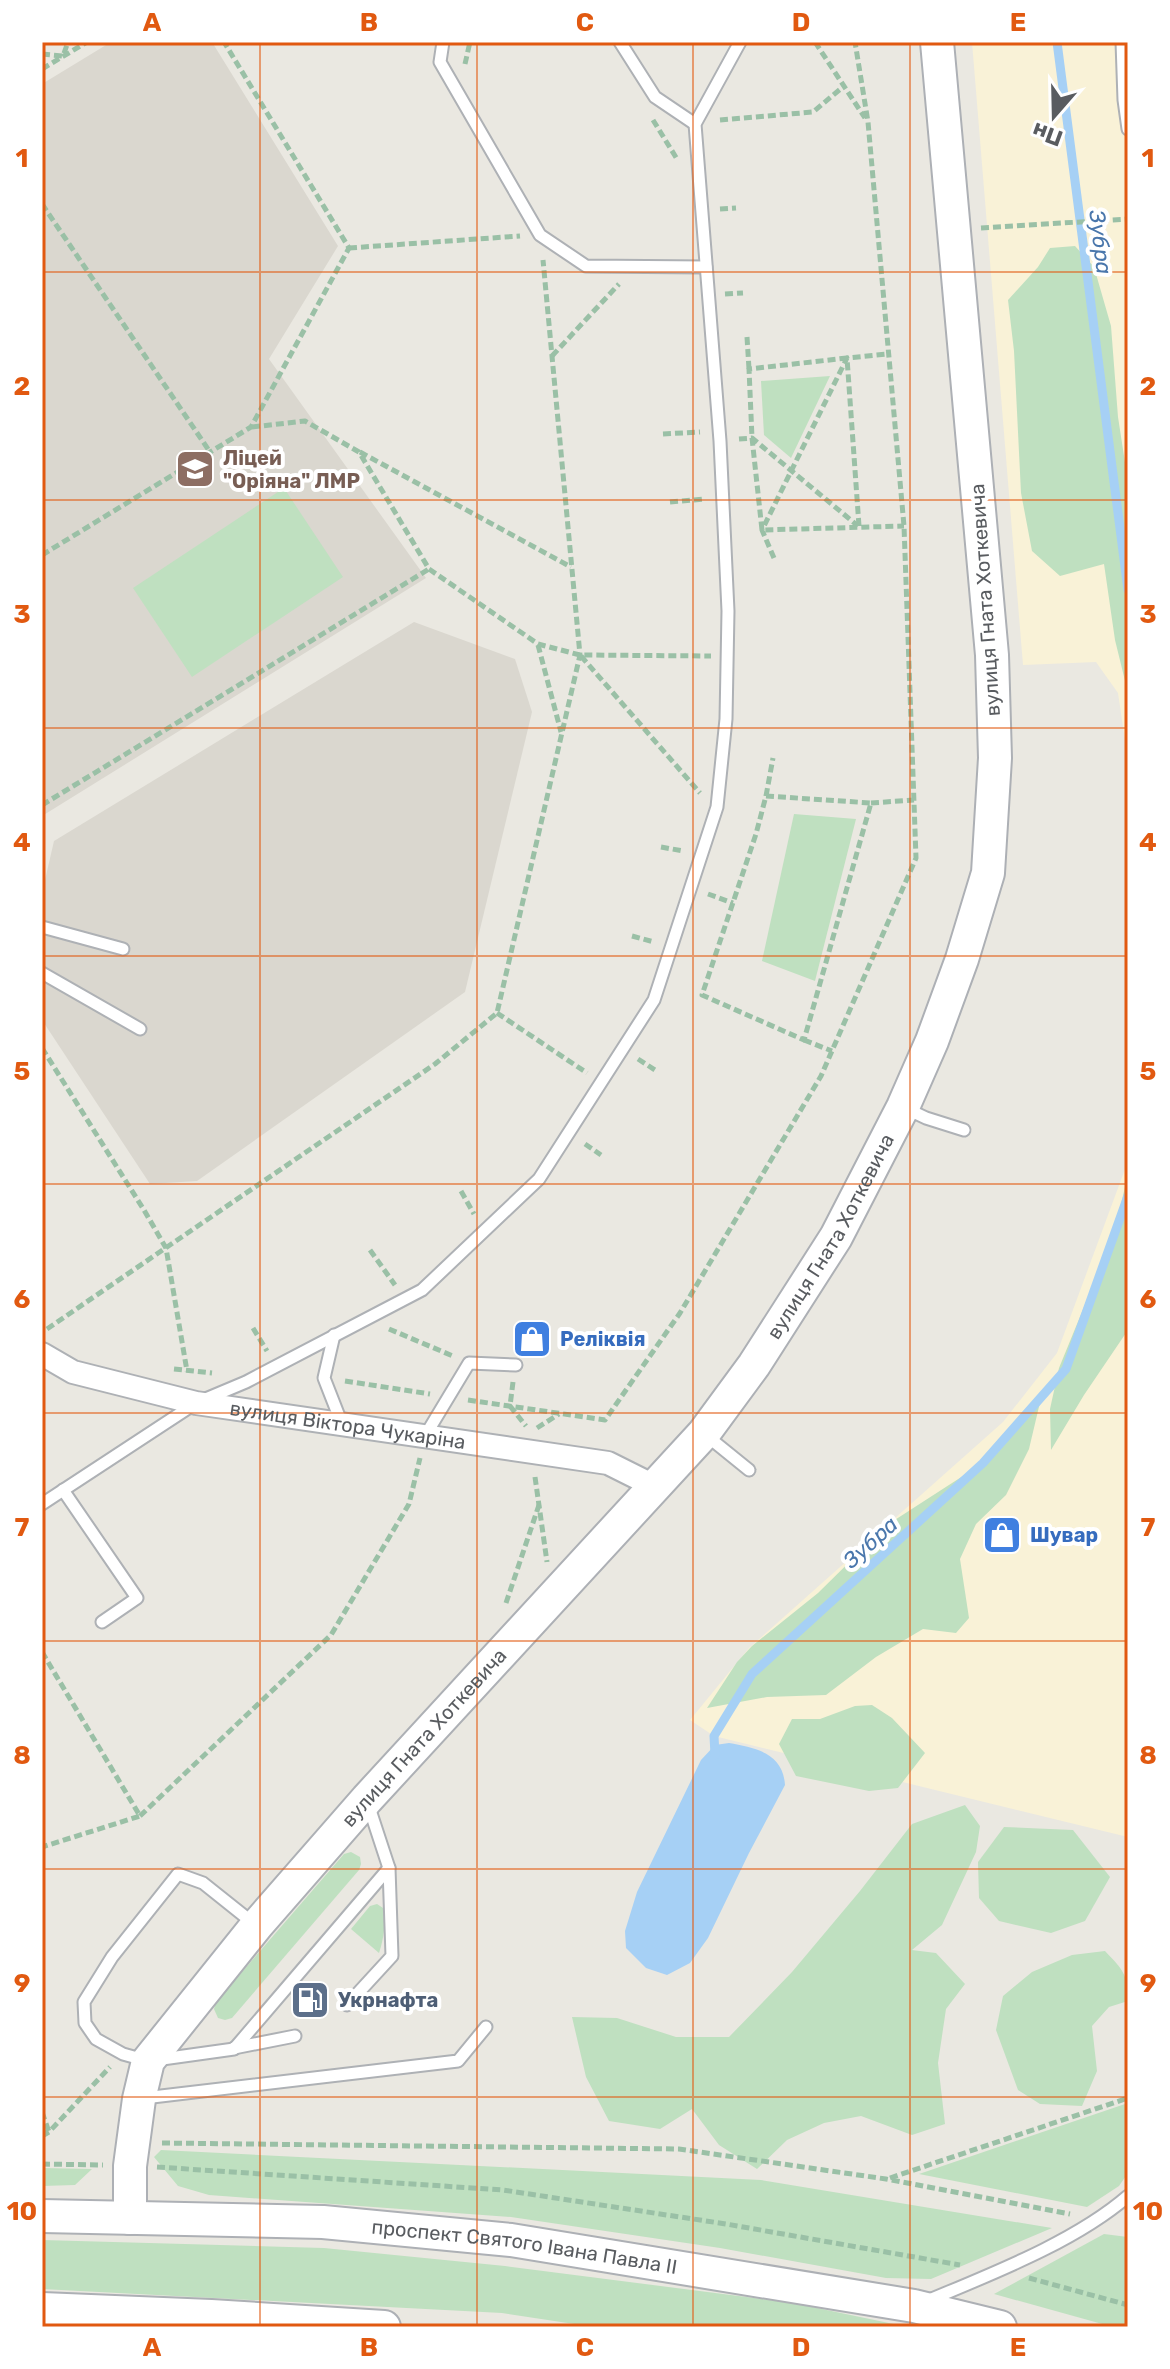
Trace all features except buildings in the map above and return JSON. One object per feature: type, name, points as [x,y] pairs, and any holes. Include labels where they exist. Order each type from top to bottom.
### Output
[{"type":"street","name":"вулиця Гната Хоткевича","points":[[130,2218],[130,2166],[139,2099],[148,2061],[257,1925],[367,1799],[704,1433],[754,1365],[836,1237],[903,1107],[942,1014],[988,873],[995,758],[992,655],[937,42]]},
{"type":"street","name":"вулиця Віктора Чукаріна","points":[[42,1354],[73,1372],[196,1403],[608,1463],[656,1487]]},
{"type":"street","name":"проспект Святого Івана Павла II","points":[[42,2216],[323,2222],[511,2240],[914,2306],[1000,2327]]},
{"type":"street","points":[[42,2309],[210,2321],[384,2327]]},
{"type":"lane","points":[[443,42],[440,62],[540,235],[586,266],[706,267]]},
{"type":"lane","points":[[620,42],[655,97],[695,124]]},
{"type":"lane","points":[[42,1504],[196,1403],[246,1382],[422,1290],[539,1179],[654,1000],[717,807],[726,719],[728,611],[720,441],[695,124],[740,42]]},
{"type":"lane","points":[[1122,42],[1128,129]]},
{"type":"lane","points":[[42,927],[123,949]]},
{"type":"lane","points":[[42,973],[140,1029]]},
{"type":"lane","points":[[903,1107],[964,1130]]},
{"type":"lane","points":[[334,1335],[324,1378],[342,1424]]},
{"type":"lane","points":[[425,1436],[469,1363],[516,1365]]},
{"type":"lane","points":[[704,1433],[749,1470]]},
{"type":"lane","points":[[63,1490],[137,1598],[102,1622]]},
{"type":"lane","points":[[347,2005],[392,1956],[389,1868],[367,1799]]},
{"type":"lane","points":[[234,2049],[389,1868]]},
{"type":"lane","points":[[257,1925],[203,1883],[178,1874],[112,1957],[84,2002],[85,2023],[96,2039],[123,2054],[148,2061],[234,2049],[295,2036]]},
{"type":"lane","points":[[139,2099],[458,2061],[486,2027]]},
{"type":"lane","points":[[914,2306],[1000,2270],[1091,2223],[1128,2196]]},
{"type":"path","points":[[63,56],[68,42]]},
{"type":"path","points":[[42,69],[87,42]]},
{"type":"path","points":[[224,42],[349,248]]},
{"type":"path","points":[[815,42],[868,122]]},
{"type":"path","points":[[605,1420],[680,1313],[821,1076],[916,858],[904,526],[868,122],[855,42]]},
{"type":"path","points":[[42,54],[63,56]]},
{"type":"path","points":[[723,107],[715,120],[813,112],[844,86]]},
{"type":"path","points":[[652,119],[684,170]]},
{"type":"path","points":[[718,194],[720,223]]},
{"type":"path","points":[[42,204],[210,452]]},
{"type":"path","points":[[719,209],[736,208]]},
{"type":"path","points":[[980,229],[1128,219]]},
{"type":"path","points":[[47,1329],[435,1064],[497,1013],[580,655],[540,235]]},
{"type":"path","points":[[349,248],[511,237]]},
{"type":"path","points":[[251,427],[349,248]]},
{"type":"path","points":[[552,357],[635,267]]},
{"type":"path","points":[[723,280],[724,294],[743,293]]},
{"type":"path","points":[[747,337],[752,438],[762,530],[774,558]]},
{"type":"path","points":[[749,369],[887,354]]},
{"type":"path","points":[[762,530],[847,358]]},
{"type":"path","points":[[847,358],[859,526]]},
{"type":"path","points":[[699,417],[701,446]]},
{"type":"path","points":[[42,555],[251,427],[305,421],[571,567]]},
{"type":"path","points":[[663,434],[700,432]]},
{"type":"path","points":[[752,438],[859,526]]},
{"type":"path","points":[[359,452],[429,569],[538,644],[580,655],[712,656],[711,642]]},
{"type":"path","points":[[704,486],[706,514]]},
{"type":"path","points":[[670,502],[705,499]]},
{"type":"path","points":[[762,530],[904,526]]},
{"type":"path","points":[[42,805],[429,569]]},
{"type":"path","points":[[538,644],[561,732]]},
{"type":"path","points":[[580,655],[705,799],[706,783]]},
{"type":"path","points":[[773,758],[756,834],[702,995],[832,1051]]},
{"type":"path","points":[[766,796],[871,803],[914,800]]},
{"type":"path","points":[[804,1040],[871,803]]},
{"type":"path","points":[[661,847],[688,852]]},
{"type":"path","points":[[702,907],[711,880]]},
{"type":"path","points":[[706,893],[733,903]]},
{"type":"path","points":[[632,936],[657,943]]},
{"type":"path","points":[[497,1013],[589,1074],[581,1086]]},
{"type":"path","points":[[42,1048],[166,1248],[187,1371],[226,1375]]},
{"type":"path","points":[[635,1057],[655,1070]]},
{"type":"path","points":[[582,1142],[601,1155]]},
{"type":"path","points":[[461,1191],[476,1217]]},
{"type":"path","points":[[370,1250],[395,1286],[406,1280]]},
{"type":"path","points":[[376,1335],[398,1322]]},
{"type":"path","points":[[253,1328],[268,1353]]},
{"type":"path","points":[[388,1328],[469,1363]]},
{"type":"path","points":[[516,1365],[510,1406],[531,1432],[559,1414]]},
{"type":"path","points":[[347,1381],[348,1370]]},
{"type":"path","points":[[42,1847],[140,1816],[331,1635],[409,1504],[425,1436]]},
{"type":"path","points":[[534,1464],[548,1567]]},
{"type":"path","points":[[504,1609],[539,1505]]},
{"type":"path","points":[[42,1652],[140,1816]]},
{"type":"path","points":[[886,2179],[1128,2098]]},
{"type":"path","points":[[42,2112],[49,2132],[42,2132]]},
{"type":"path","points":[[157,2143],[679,2149],[886,2179],[1075,2215]]},
{"type":"path","points":[[42,2164],[130,2166],[503,2190],[1000,2270],[1128,2305]]},
{"type":"shaded area","name":"Ліцей \"Оріяна\" ЛМР","points":[[111,42],[212,42],[338,246],[269,359],[426,578],[42,816],[42,84]]},
{"type":"shaded area","points":[[972,42],[1128,42],[1128,761],[1118,693],[1096,662],[1023,665]]},
{"type":"shaded area","points":[[414,622],[515,659],[532,712],[465,992],[197,1181],[150,1184],[42,1020],[42,893],[54,841]]},
{"type":"shaded area","name":"Шувар","points":[[1128,1161],[1128,1837],[714,1736],[690,1720],[749,1648],[1003,1422],[1057,1353]]},
{"type":"green space","points":[[1075,246],[1094,267],[1111,326],[1118,417],[1128,482],[1128,693],[1115,640],[1104,564],[1060,576],[1032,551],[1021,493],[1014,351],[1008,300],[1038,267],[1050,248]]},
{"type":"green space","points":[[830,376],[791,458],[764,435],[761,381]]},
{"type":"green space","points":[[284,488],[343,577],[192,677],[133,588]]},
{"type":"green space","points":[[794,814],[856,819],[815,981],[762,961]]},
{"type":"green space","points":[[1128,1174],[1128,1330],[1051,1450],[1050,1409],[1059,1368],[1093,1285]]},
{"type":"green space","points":[[1042,1394],[1029,1449],[1006,1495],[976,1524],[960,1559],[969,1618],[956,1633],[923,1629],[876,1657],[826,1695],[767,1697],[707,1708],[737,1662],[752,1646],[818,1593],[887,1525],[983,1463]]},
{"type":"green space","points":[[872,1705],[892,1718],[925,1753],[898,1788],[869,1791],[796,1776],[779,1744],[792,1719],[820,1719],[855,1706]]},
{"type":"green space","points":[[965,1805],[980,1826],[976,1852],[942,1925],[912,1950],[936,1953],[965,1984],[946,2009],[938,2063],[945,2124],[912,2135],[861,2116],[824,2123],[787,2140],[757,2169],[719,2145],[692,2109],[660,2129],[609,2121],[586,2077],[572,2017],[617,2018],[676,2037],[729,2037],[792,1972],[912,1824]]},
{"type":"green space","points":[[1004,1827],[1073,1830],[1110,1877],[1085,1921],[1051,1933],[999,1921],[979,1898],[978,1862]]},
{"type":"green space","points":[[351,1852],[360,1857],[359,1870],[232,2018],[218,2018],[214,2009],[216,2002],[344,1854]]},
{"type":"green space","points":[[377,1904],[383,1908],[384,1920],[379,1953],[351,1929],[370,1906]]},
{"type":"green space","points":[[1105,1951],[1123,1973],[1128,2001],[1109,2007],[1092,2026],[1097,2071],[1082,2106],[1040,2104],[1018,2090],[996,2030],[1003,1996],[1032,1972],[1072,1955]]},
{"type":"green space","points":[[1128,2103],[1128,2173],[1119,2186],[1087,2207],[919,2174]]},
{"type":"green space","points":[[161,2150],[761,2180],[1052,2228],[931,2279],[886,2278],[720,2248],[511,2217],[209,2195],[178,2186],[154,2157]]},
{"type":"green space","points":[[42,2168],[92,2169],[75,2185],[42,2186]]},
{"type":"green space","points":[[1104,2234],[1128,2237],[1128,2327],[1113,2327],[994,2294]]},
{"type":"green space","points":[[42,2240],[324,2248],[505,2266],[793,2303],[908,2327],[594,2327],[502,2313],[42,2289]]},
{"type":"water","points":[[729,1743],[758,1750],[774,1759],[783,1774],[785,1785],[708,1938],[690,1963],[667,1975],[646,1968],[626,1948],[625,1931],[637,1892],[701,1760],[715,1745]]},
{"type":"waterway","name":"Зубра","points":[[1057,42],[1128,590]]},
{"type":"waterway","name":"Зубра","points":[[715,1755],[714,1736],[752,1674],[983,1463],[1066,1369],[1128,1196]]},
{"type":"place","name":"Ліцей \"Оріяна\" ЛМР","points":[[195,469]]},
{"type":"place","name":"Реліквія","points":[[532,1339]]},
{"type":"place","name":"Шувар","points":[[1002,1535]]},
{"type":"place","name":"Укрнафта","points":[[310,2000]]}]
